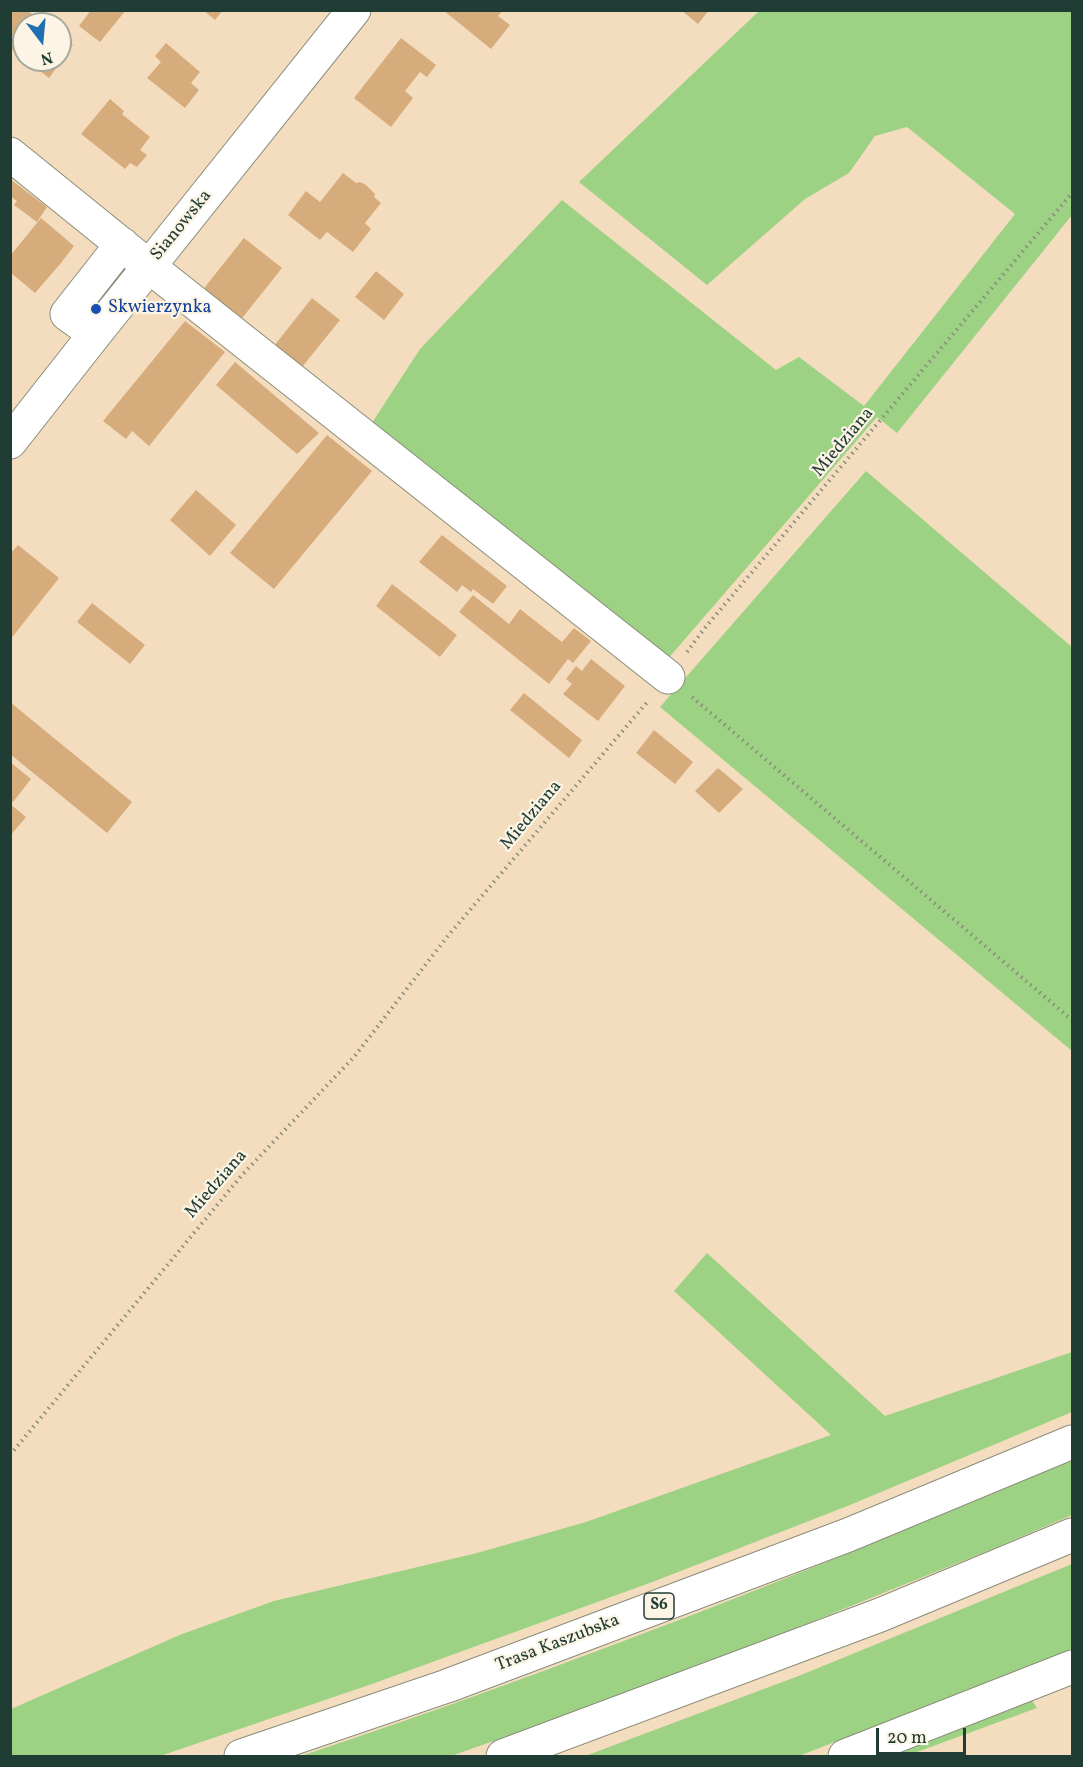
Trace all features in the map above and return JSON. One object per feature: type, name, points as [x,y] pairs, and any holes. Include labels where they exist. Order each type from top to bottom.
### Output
[{"type":"main road","name":"Sianowska","points":[[10,442],[354,10]]},
{"type":"main road","points":[[10,154],[149,267],[668,677]]},
{"type":"main road","points":[[95,334],[67,314],[122,244]]},
{"type":"main road","name":"Trasa Kaszubska","points":[[241,1756],[447,1686],[804,1552],[1072,1442]]},
{"type":"main road","points":[[503,1756],[879,1615],[1072,1535]]},
{"type":"main road","points":[[845,1756],[1072,1667]]},
{"type":"path","name":"Miedziana","points":[[10,1455],[242,1175],[354,1057],[447,937],[668,677],[704,629],[1072,193]]},
{"type":"path","points":[[668,677],[1072,1020]]},
{"type":"green space","points":[[759,11],[1072,11],[1072,215],[897,433],[877,417],[666,661],[368,429],[420,349],[562,200],[776,370],[799,357],[864,406],[1015,214],[907,127],[875,136],[849,173],[805,199],[707,285],[579,182]]},
{"type":"green space","points":[[866,471],[1072,647],[1072,1051],[660,707]]},
{"type":"green space","points":[[707,1253],[885,1416],[1072,1352],[1072,1412],[850,1505],[655,1581],[372,1684],[160,1756],[11,1756],[11,1709],[182,1634],[274,1601],[477,1553],[586,1522],[831,1435],[674,1291]]},
{"type":"green space","points":[[1072,1460],[1072,1515],[784,1633],[573,1713],[451,1756],[301,1756],[399,1723],[690,1616],[882,1540]]},
{"type":"green space","points":[[1072,1564],[1072,1649],[799,1756],[585,1756],[801,1675]]},
{"type":"green space","points":[[1031,1699],[1037,1708],[906,1756],[869,1756]]},
{"type":"building","points":[[10,10],[27,10],[30,12],[12,12],[12,49],[10,48]]},
{"type":"building","points":[[91,10],[126,10],[100,42],[79,26]]},
{"type":"building","points":[[203,10],[223,10],[215,20]]},
{"type":"building","points":[[443,10],[503,10],[498,16],[510,25],[491,49]]},
{"type":"building","points":[[681,10],[709,10],[698,24]]},
{"type":"building","points":[[401,38],[436,65],[427,77],[420,72],[405,91],[413,98],[391,127],[354,98]]},
{"type":"building","points":[[166,43],[200,72],[191,83],[199,90],[185,108],[147,78],[161,62],[155,56]]},
{"type":"building","points":[[41,72],[53,72],[49,78]]},
{"type":"building","points":[[110,99],[124,111],[122,114],[150,137],[140,150],[147,155],[137,167],[130,163],[125,169],[81,134]]},
{"type":"building","points":[[343,173],[356,183],[366,185],[381,203],[365,223],[371,229],[353,252],[327,232],[320,240],[288,215],[306,191],[320,202]]},
{"type":"building","points":[[10,179],[47,207],[37,222],[14,205],[17,201],[10,196]]},
{"type":"building","points":[[41,218],[74,246],[35,293],[10,272],[10,256]]},
{"type":"building","points":[[244,238],[282,268],[239,322],[201,292]]},
{"type":"building","points":[[376,271],[404,294],[384,320],[355,297]]},
{"type":"building","points":[[312,298],[340,320],[298,372],[270,351]]},
{"type":"building","points":[[185,321],[225,352],[149,446],[132,431],[126,439],[103,421]]},
{"type":"building","points":[[235,362],[319,433],[297,454],[216,385]]},
{"type":"building","points":[[327,435],[372,471],[274,589],[230,553]]},
{"type":"building","points":[[196,490],[236,525],[210,556],[170,520]]},
{"type":"building","points":[[442,535],[507,586],[493,604],[473,589],[471,592],[462,585],[457,592],[419,562]]},
{"type":"building","points":[[18,545],[59,578],[10,640],[10,554]]},
{"type":"building","points":[[392,584],[457,635],[440,657],[376,606]]},
{"type":"building","points":[[473,595],[509,624],[520,609],[562,642],[574,628],[591,641],[573,663],[568,659],[549,684],[459,612]]},
{"type":"building","points":[[92,603],[145,645],[130,664],[77,622]]},
{"type":"building","points":[[591,659],[625,686],[598,721],[563,694],[572,684],[566,679],[576,666],[582,671]]},
{"type":"building","points":[[524,693],[582,740],[569,758],[510,710]]},
{"type":"building","points":[[10,702],[132,802],[107,833],[10,754]]},
{"type":"building","points":[[654,730],[693,762],[675,784],[636,753]]},
{"type":"building","points":[[10,762],[31,779],[13,802],[10,800]]},
{"type":"building","points":[[718,768],[743,789],[719,813],[695,791]]},
{"type":"building","points":[[10,804],[26,817],[10,836]]},
{"type":"place","name":"Skwierzynka","points":[[96,309]]}]
